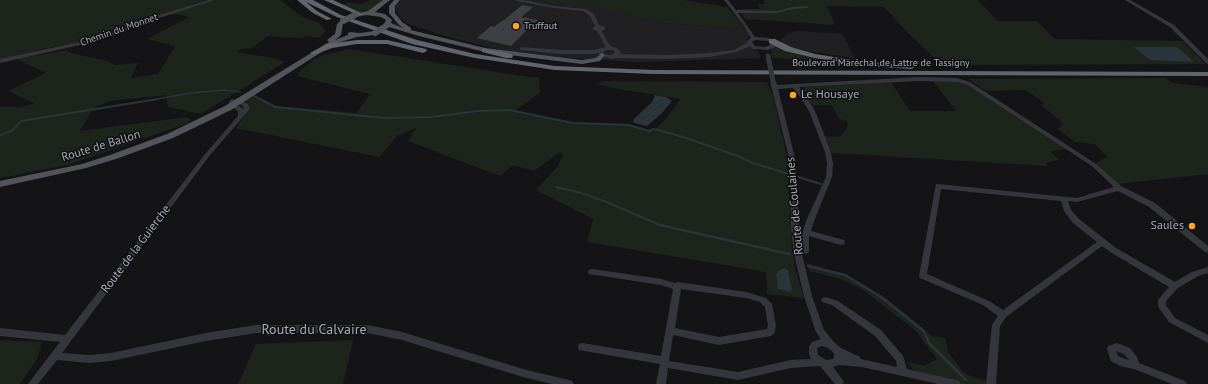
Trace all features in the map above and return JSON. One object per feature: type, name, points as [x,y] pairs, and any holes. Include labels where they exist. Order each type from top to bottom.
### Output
[{"type":"highway","points":[[300,0],[315,12],[341,25]]},
{"type":"highway","points":[[308,0],[362,26],[415,42],[475,56],[556,66]]},
{"type":"highway","points":[[316,0],[366,23],[419,40],[478,53],[556,66]]},
{"type":"highway","points":[[328,0],[361,14]]},
{"type":"highway","points":[[371,34],[416,49]]},
{"type":"highway","points":[[314,53],[330,46],[357,42],[387,42],[416,49],[502,64],[549,69],[556,66]]},
{"type":"highway","points":[[764,47],[782,47],[800,53],[864,64],[985,70]]},
{"type":"highway","points":[[485,50],[556,66]]},
{"type":"highway","name":"Boulevard Maréchal de Lattre de Tassigny","points":[[556,66],[613,68],[1206,72]]},
{"type":"highway","name":"Boulevard Maréchal de Lattre de Tassigny","points":[[556,66],[660,72],[1206,72]]},
{"type":"main road","name":"Route de Ballon","points":[[234,102],[297,59],[336,37],[341,25],[361,14],[372,12],[386,0]]},
{"type":"main road","points":[[383,15],[381,13],[382,11],[392,0]]},
{"type":"main road","points":[[397,0],[391,8],[393,15],[405,26],[421,35]]},
{"type":"main road","points":[[341,25],[347,34],[371,34],[387,25],[389,20],[383,15],[361,14]]},
{"type":"main road","points":[[387,25],[421,35],[485,50],[582,62],[598,60],[602,50]]},
{"type":"main road","name":"Route de Ballon","points":[[0,184],[83,166],[113,157],[170,136],[205,119],[332,43],[355,35]]},
{"type":"street","name":"Chemin du Monnet","points":[[0,61],[100,39],[148,20],[213,0]]},
{"type":"street","points":[[517,0],[554,7],[584,10],[592,15],[598,28],[602,50],[609,57],[619,55],[662,57],[702,56],[764,47]]},
{"type":"street","points":[[726,0],[764,47]]},
{"type":"street","points":[[1127,0],[1172,26],[1208,62]]},
{"type":"street","points":[[734,11],[777,12],[792,8],[807,7]]},
{"type":"street","points":[[742,49],[750,44],[749,41],[756,38]]},
{"type":"street","name":"Route de Coulaines","points":[[750,44],[764,47],[768,56],[793,162],[795,229],[798,254],[808,296],[820,332],[835,348]]},
{"type":"street","points":[[522,49],[561,52],[616,50],[619,55]]},
{"type":"street","points":[[774,84],[795,86],[919,79],[957,80],[968,82],[1094,165],[1119,188],[1152,205],[1208,250]]},
{"type":"street","points":[[795,86],[812,110],[828,152],[830,164],[829,177],[810,221],[805,250]]},
{"type":"street","name":"Route de la Guierche","points":[[33,384],[208,154],[241,116],[241,110],[234,102]]},
{"type":"street","points":[[1003,315],[986,303],[923,276],[938,186],[1064,200],[1077,200],[1119,188]]},
{"type":"street","points":[[1064,200],[1068,211],[1076,221],[1102,242],[1175,286]]},
{"type":"street","points":[[807,233],[841,242]]},
{"type":"street","points":[[991,384],[996,325],[1003,315],[1102,242]]},
{"type":"street","points":[[592,272],[661,282],[677,287],[681,285],[746,295],[763,300],[769,306],[772,326],[771,331],[768,333],[719,341],[670,331]]},
{"type":"street","points":[[1207,272],[1195,274],[1175,286],[1162,300],[1162,306],[1172,320],[1208,339]]},
{"type":"street","points":[[661,384],[677,287]]},
{"type":"street","points":[[825,300],[835,303],[878,333],[900,359],[903,372]]},
{"type":"street","name":"Route du Calvaire","points":[[54,356],[88,358],[111,357],[206,337],[256,329],[367,329],[402,336],[569,384]]},
{"type":"street","points":[[0,332],[67,339]]},
{"type":"street","points":[[817,344],[820,332]]},
{"type":"street","points":[[840,383],[813,354],[813,347],[822,342],[862,363]]},
{"type":"street","points":[[582,347],[738,376],[798,363],[822,363],[831,365],[837,362],[862,363],[956,384]]},
{"type":"street","points":[[835,348],[839,358],[837,362],[840,383]]},
{"type":"street","points":[[798,363],[813,354]]},
{"type":"street","points":[[1135,365],[1182,384]]},
{"type":"shaded area","points":[[0,0],[205,0],[84,42],[43,49],[0,60]]},
{"type":"shaded area","points":[[216,0],[280,0],[301,16],[319,23],[326,31],[319,38],[306,36],[302,38],[268,36],[252,48],[241,49],[236,52],[274,58],[285,62],[201,114],[168,107],[166,95],[110,101],[93,108],[80,131],[187,117],[191,120],[188,123],[68,165],[0,178],[0,107],[20,107],[35,104],[8,91],[46,73],[17,59],[67,50],[71,53],[108,61],[115,65],[138,63],[131,78],[158,74],[175,46],[147,39],[189,17],[172,13]]},
{"type":"shaded area","points":[[371,0],[387,0],[378,8],[360,14],[341,6],[349,2],[360,4]]},
{"type":"shaded area","points":[[401,0],[532,0],[553,4],[579,4],[661,23],[745,28],[749,35],[746,44],[758,51],[761,58],[635,62],[544,56],[500,50],[445,36],[406,23],[400,18],[395,7]]},
{"type":"shaded area","points":[[532,0],[683,0],[727,7],[745,28],[661,23],[579,4],[553,4]]},
{"type":"shaded area","points":[[764,0],[978,0],[998,21],[1037,21],[1054,39],[1182,41],[1206,64],[942,65],[910,35],[884,7],[827,6],[835,25],[745,19],[738,9],[760,9],[758,4],[765,4]]},
{"type":"shaded area","points":[[798,31],[843,34],[854,58],[786,46],[780,40],[789,33]]},
{"type":"shaded area","points":[[775,45],[847,62],[772,58],[771,49]]},
{"type":"shaded area","points":[[1134,47],[1176,47],[1194,62],[1150,60]]},
{"type":"shaded area","points":[[349,49],[530,77],[539,77],[540,92],[514,112],[575,123],[630,125],[653,131],[665,120],[681,99],[612,88],[598,84],[601,81],[767,82],[774,99],[787,158],[791,238],[795,268],[804,298],[767,294],[766,272],[587,242],[593,219],[536,190],[558,166],[563,155],[560,152],[534,171],[513,165],[500,176],[408,141],[416,128],[397,136],[379,157],[236,128],[250,109],[245,100],[252,94],[277,106],[357,113],[370,94],[298,76],[299,72],[312,61],[324,55]]},
{"type":"shaded area","points":[[1166,78],[1172,83],[1208,87],[1208,174],[1117,184],[1095,163],[1108,157],[1095,144],[1075,142],[1058,129],[1063,123],[1041,105],[1044,103],[1026,90],[986,91],[969,79]]},
{"type":"shaded area","points":[[933,81],[960,82],[973,86],[1067,149],[1050,151],[1059,160],[1046,163],[1048,166],[832,153],[825,136],[840,137],[848,126],[846,120],[839,119],[832,105],[813,105],[801,90],[804,87],[891,82],[910,111],[956,111]]},
{"type":"shaded area","points":[[654,95],[666,97],[672,101],[661,114],[647,126],[634,123],[633,120],[652,102]]},
{"type":"shaded area","points":[[807,263],[849,276],[886,298],[932,336],[945,338],[948,352],[963,372],[987,381],[986,384],[962,384],[921,374],[914,370],[907,362],[924,366],[937,359],[916,331],[862,289],[838,278],[809,271]]},
{"type":"shaded area","points":[[784,268],[788,270],[792,290],[790,292],[778,289],[776,274],[779,270]]},
{"type":"shaded area","points":[[0,340],[42,342],[37,359],[20,384],[0,384]]},
{"type":"shaded area","points":[[353,340],[343,384],[238,384],[256,344]]},
{"type":"building","name":"Truffaut","points":[[522,5],[533,7],[521,17],[538,20],[533,25],[536,25],[531,30],[528,29],[511,46],[477,38],[491,26],[494,27],[504,20]]},
{"type":"waterway","points":[[154,100],[191,93],[224,90],[240,92]]},
{"type":"waterway","points":[[252,95],[260,99]]},
{"type":"waterway","points":[[154,100],[158,99]]},
{"type":"waterway","points":[[260,99],[275,107],[383,118],[431,117],[478,111],[509,110],[573,123],[629,125],[649,131],[654,129],[683,137],[738,156],[753,163],[821,184]]},
{"type":"waterway","points":[[0,135],[12,131],[21,121],[154,100]]},
{"type":"waterway","points":[[556,187],[581,193],[607,202],[662,226]]},
{"type":"waterway","points":[[660,225],[789,254]]},
{"type":"waterway","points":[[808,266],[845,275],[881,297],[924,331],[929,343],[966,380]]},
{"type":"place","name":"Truffaut","points":[[516,26]]},
{"type":"place","name":"Le Housaye","points":[[793,95]]},
{"type":"place","name":"Saules","points":[[1192,226]]}]
